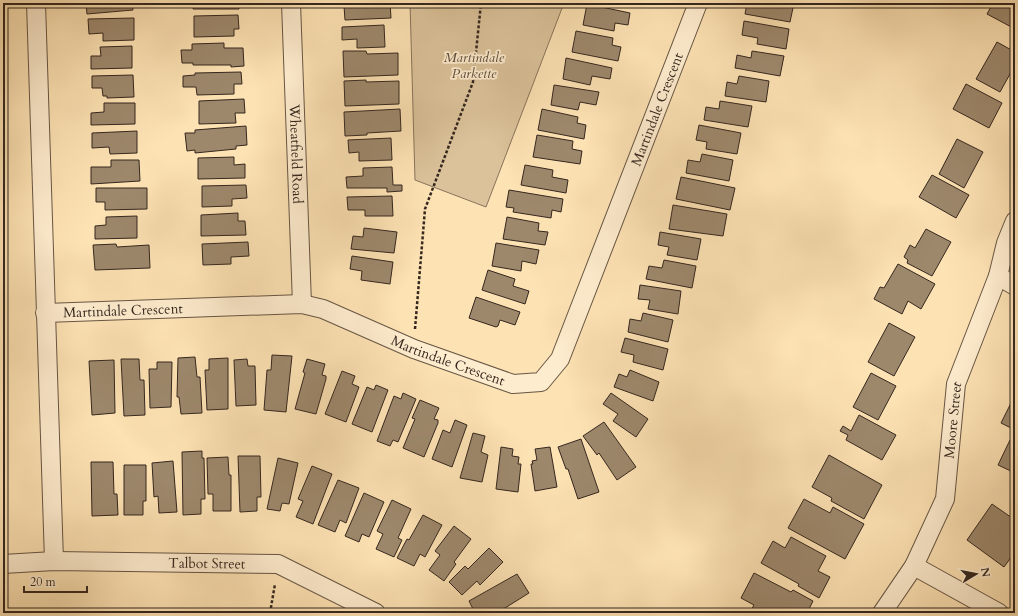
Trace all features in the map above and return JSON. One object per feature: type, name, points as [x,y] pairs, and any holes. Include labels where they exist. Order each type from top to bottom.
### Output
[{"type":"street","name":"Martindale Crescent","points":[[36,3],[54,561]]},
{"type":"street","name":"Wheatfield Road","points":[[291,3],[302,304]]},
{"type":"street","name":"Martindale Crescent","points":[[45,313],[302,304],[323,309],[414,349],[513,384],[541,382],[560,360],[698,3]]},
{"type":"street","name":"Moore Street","points":[[882,613],[914,566],[945,499],[956,384],[998,276],[1006,242],[1015,221]]},
{"type":"street","points":[[998,276],[1015,286]]},
{"type":"street","name":"Talbot Street","points":[[3,564],[54,561],[278,564],[376,613]]},
{"type":"street","points":[[914,566],[999,613]]},
{"type":"path","points":[[414,349],[425,209],[473,82],[481,3]]},
{"type":"path","points":[[270,613],[278,564]]},
{"type":"green space","name":"Martindale Parkette","points":[[410,3],[564,3],[486,207],[415,180]]},
{"type":"building","points":[[86,3],[132,3],[133,10],[87,14]]},
{"type":"building","points":[[193,3],[239,3],[239,9],[193,9]]},
{"type":"building","points":[[361,3],[390,3],[391,18],[345,20],[344,6],[361,5]]},
{"type":"building","points":[[747,3],[794,3],[790,22],[745,14]]},
{"type":"building","points":[[993,3],[1015,3],[1015,29],[987,14]]},
{"type":"building","points":[[587,4],[630,13],[628,25],[615,23],[614,31],[583,25]]},
{"type":"building","points":[[238,15],[239,29],[234,29],[234,36],[194,37],[194,16]]},
{"type":"building","points":[[134,18],[134,40],[103,41],[103,33],[89,34],[88,19]]},
{"type":"building","points":[[744,21],[789,29],[786,49],[757,44],[758,38],[742,35]]},
{"type":"building","points":[[384,25],[385,47],[357,48],[357,39],[342,40],[342,27]]},
{"type":"building","points":[[576,31],[613,38],[612,45],[621,47],[618,61],[572,52]]},
{"type":"building","points":[[997,42],[1015,52],[1015,65],[1000,92],[976,79]]},
{"type":"building","points":[[224,43],[224,48],[243,48],[244,66],[231,67],[231,65],[193,65],[193,63],[182,63],[181,50],[192,50],[192,44]]},
{"type":"building","points":[[132,46],[132,68],[91,69],[91,56],[101,56],[100,47]]},
{"type":"building","points":[[343,51],[366,51],[367,54],[398,53],[398,75],[344,77]]},
{"type":"building","points":[[752,51],[784,56],[780,76],[735,68],[737,55],[751,58]]},
{"type":"building","points":[[566,58],[612,68],[610,79],[592,76],[590,85],[563,79]]},
{"type":"building","points":[[241,72],[242,84],[234,84],[234,94],[197,95],[196,87],[183,87],[183,76],[195,75],[195,73]]},
{"type":"building","points":[[133,75],[134,97],[107,98],[107,96],[103,96],[102,88],[92,88],[92,76]]},
{"type":"building","points":[[739,76],[769,81],[766,102],[725,96],[727,82],[737,84]]},
{"type":"building","points":[[366,80],[366,82],[399,81],[399,104],[345,106],[344,81]]},
{"type":"building","points":[[966,84],[1002,103],[989,128],[953,109]]},
{"type":"building","points":[[554,85],[599,92],[596,105],[580,102],[578,110],[551,105]]},
{"type":"building","points":[[244,99],[245,113],[235,113],[236,123],[199,124],[199,101]]},
{"type":"building","points":[[720,101],[752,106],[748,127],[704,120],[706,107],[719,109]]},
{"type":"building","points":[[104,103],[135,103],[135,124],[91,125],[91,113],[104,112]]},
{"type":"building","points":[[400,109],[401,131],[345,136],[344,112]]},
{"type":"building","points":[[542,109],[578,117],[577,123],[586,125],[584,139],[538,130]]},
{"type":"building","points":[[699,125],[741,133],[737,154],[706,149],[707,142],[696,140]]},
{"type":"building","points":[[246,126],[247,145],[236,146],[236,149],[195,153],[195,150],[187,151],[185,133],[195,133],[195,130]]},
{"type":"building","points":[[137,131],[137,153],[110,154],[109,147],[92,148],[92,133]]},
{"type":"building","points":[[537,135],[573,141],[572,149],[582,151],[580,164],[533,157]]},
{"type":"building","points":[[391,138],[392,160],[359,161],[359,152],[349,153],[348,140]]},
{"type":"building","points":[[957,139],[983,152],[964,188],[939,174]]},
{"type":"building","points":[[702,154],[733,160],[729,181],[686,173],[688,160],[700,162]]},
{"type":"building","points":[[234,157],[234,165],[245,164],[245,178],[198,179],[198,158]]},
{"type":"building","points":[[111,160],[139,160],[140,181],[91,184],[91,167],[111,167]]},
{"type":"building","points":[[525,165],[553,170],[552,177],[568,180],[566,193],[521,185]]},
{"type":"building","points":[[392,167],[393,185],[402,185],[402,191],[387,192],[387,188],[347,188],[346,177],[363,176],[363,168]]},
{"type":"building","points":[[932,175],[969,195],[956,218],[919,197]]},
{"type":"building","points":[[681,177],[735,188],[730,210],[676,199]]},
{"type":"building","points":[[246,185],[247,198],[232,199],[232,206],[202,207],[202,186]]},
{"type":"building","points":[[96,188],[147,188],[147,209],[105,210],[105,202],[96,202]]},
{"type":"building","points":[[509,190],[563,199],[561,212],[552,210],[551,218],[513,212],[514,208],[506,207]]},
{"type":"building","points":[[392,196],[393,216],[365,216],[365,210],[348,210],[347,197]]},
{"type":"building","points":[[673,205],[727,214],[723,236],[669,229]]},
{"type":"building","points":[[238,213],[238,221],[245,221],[246,235],[201,236],[201,215]]},
{"type":"building","points":[[137,216],[137,238],[95,239],[95,226],[106,225],[106,217]]},
{"type":"building","points":[[507,217],[539,223],[538,231],[548,232],[545,245],[503,239]]},
{"type":"building","points":[[364,228],[397,232],[394,253],[351,249],[353,236],[363,237]]},
{"type":"building","points":[[926,229],[951,242],[932,276],[907,263],[908,260],[904,257],[910,245],[915,248]]},
{"type":"building","points":[[660,232],[701,239],[697,260],[667,255],[669,247],[658,245]]},
{"type":"building","points":[[248,242],[249,256],[231,257],[231,264],[203,265],[202,244]]},
{"type":"building","points":[[496,243],[539,250],[536,264],[522,261],[521,271],[492,266]]},
{"type":"building","points":[[116,244],[117,247],[149,245],[150,268],[95,270],[93,245]]},
{"type":"building","points":[[352,256],[393,262],[390,284],[361,280],[362,271],[350,269]]},
{"type":"building","points":[[664,260],[696,266],[692,288],[646,279],[649,266],[662,268]]},
{"type":"building","points":[[898,264],[935,284],[921,309],[908,301],[902,314],[874,299],[880,287],[884,288]]},
{"type":"building","points":[[488,270],[515,279],[513,286],[529,291],[525,304],[482,290]]},
{"type":"building","points":[[640,285],[681,291],[678,314],[648,309],[650,300],[638,299]]},
{"type":"building","points":[[476,297],[520,312],[515,325],[500,320],[498,326],[496,327],[469,318]]},
{"type":"building","points":[[643,313],[673,320],[668,342],[628,332],[630,319],[641,321]]},
{"type":"building","points":[[889,323],[915,337],[894,376],[868,362]]},
{"type":"building","points":[[625,338],[668,349],[663,370],[633,362],[634,355],[621,352]]},
{"type":"building","points":[[272,355],[292,356],[286,412],[264,410],[267,370],[271,370]]},
{"type":"building","points":[[195,357],[197,377],[200,377],[202,413],[181,414],[179,397],[177,397],[178,358]]},
{"type":"building","points":[[228,358],[228,409],[207,410],[205,370],[209,370],[209,359]]},
{"type":"building","points":[[121,359],[139,359],[140,380],[144,380],[145,415],[124,416]]},
{"type":"building","points":[[247,359],[248,366],[255,366],[256,405],[236,406],[234,360]]},
{"type":"building","points":[[307,359],[325,364],[322,375],[326,376],[326,379],[316,414],[295,409],[305,373],[303,372]]},
{"type":"building","points":[[114,360],[115,413],[92,415],[89,361]]},
{"type":"building","points":[[157,362],[172,362],[171,407],[150,408],[149,369],[157,369]]},
{"type":"building","points":[[630,370],[659,382],[653,401],[614,387],[619,374],[627,377]]},
{"type":"building","points":[[342,371],[355,376],[352,384],[359,387],[346,422],[325,414]]},
{"type":"building","points":[[871,373],[896,386],[878,420],[853,407]]},
{"type":"building","points":[[376,385],[388,390],[372,432],[352,424],[367,387],[374,390]]},
{"type":"building","points":[[403,393],[416,399],[398,442],[393,440],[390,446],[377,441],[394,396],[401,399]]},
{"type":"building","points":[[611,393],[648,419],[636,437],[613,421],[618,414],[603,404]]},
{"type":"building","points":[[1015,395],[1015,430],[1001,423]]},
{"type":"building","points":[[420,400],[439,408],[434,419],[438,420],[438,423],[424,457],[403,448],[415,419],[412,418]]},
{"type":"building","points":[[859,415],[896,435],[882,460],[846,440],[848,435],[840,431],[843,426],[851,431]]},
{"type":"building","points":[[3,418],[5,418],[6,442],[3,442]]},
{"type":"building","points":[[455,420],[467,425],[452,467],[432,459],[443,430],[450,433]]},
{"type":"building","points":[[604,422],[636,467],[617,480],[599,453],[597,455],[583,436]]},
{"type":"building","points":[[473,433],[485,436],[481,452],[488,455],[482,482],[460,478]]},
{"type":"building","points":[[581,439],[599,492],[578,499],[568,469],[566,469],[558,447]]},
{"type":"building","points":[[1010,440],[1015,442],[1015,473],[998,465]]},
{"type":"building","points":[[501,447],[513,449],[512,456],[519,457],[518,464],[521,464],[518,492],[496,489]]},
{"type":"building","points":[[550,447],[557,487],[535,491],[531,464],[533,464],[532,461],[537,460],[535,449]]},
{"type":"building","points":[[202,451],[202,458],[204,458],[205,499],[201,499],[201,514],[183,515],[182,452]]},
{"type":"building","points":[[829,455],[882,485],[864,519],[831,501],[832,498],[812,487]]},
{"type":"building","points":[[238,456],[260,456],[261,497],[257,497],[257,511],[240,512]]},
{"type":"building","points":[[228,457],[229,475],[231,475],[231,511],[213,511],[213,494],[208,494],[207,458]]},
{"type":"building","points":[[278,458],[298,463],[289,504],[282,503],[280,511],[267,509]]},
{"type":"building","points":[[173,461],[177,512],[159,513],[158,496],[154,497],[152,463]]},
{"type":"building","points":[[91,462],[113,462],[114,494],[117,494],[118,515],[92,516]]},
{"type":"building","points":[[124,465],[146,465],[146,501],[143,501],[143,515],[124,515]]},
{"type":"building","points":[[312,466],[332,474],[313,524],[296,517],[303,501],[298,499]]},
{"type":"building","points":[[338,480],[359,488],[346,523],[340,520],[335,532],[318,525]]},
{"type":"building","points":[[364,493],[384,502],[369,537],[362,534],[359,542],[345,536]]},
{"type":"building","points":[[804,499],[830,513],[833,507],[864,524],[845,559],[788,528]]},
{"type":"building","points":[[392,500],[411,509],[398,538],[402,540],[394,557],[376,549],[383,534],[377,531]]},
{"type":"building","points":[[992,504],[1015,520],[1015,552],[1004,567],[967,540]]},
{"type":"building","points":[[423,515],[442,525],[425,557],[420,554],[414,566],[397,558],[407,539],[409,540]]},
{"type":"building","points":[[454,526],[471,539],[454,562],[456,564],[444,581],[429,570],[440,555],[435,551]]},
{"type":"building","points":[[791,537],[826,556],[818,571],[830,577],[819,598],[798,586],[799,584],[761,563],[773,541],[785,548]]},
{"type":"building","points":[[489,548],[503,562],[480,585],[477,581],[462,595],[449,582],[465,566],[468,569]]},
{"type":"building","points":[[754,573],[791,592],[793,590],[813,601],[807,613],[750,612],[754,605],[741,598]]},
{"type":"building","points":[[517,574],[529,593],[497,613],[475,613],[469,601]]}]
